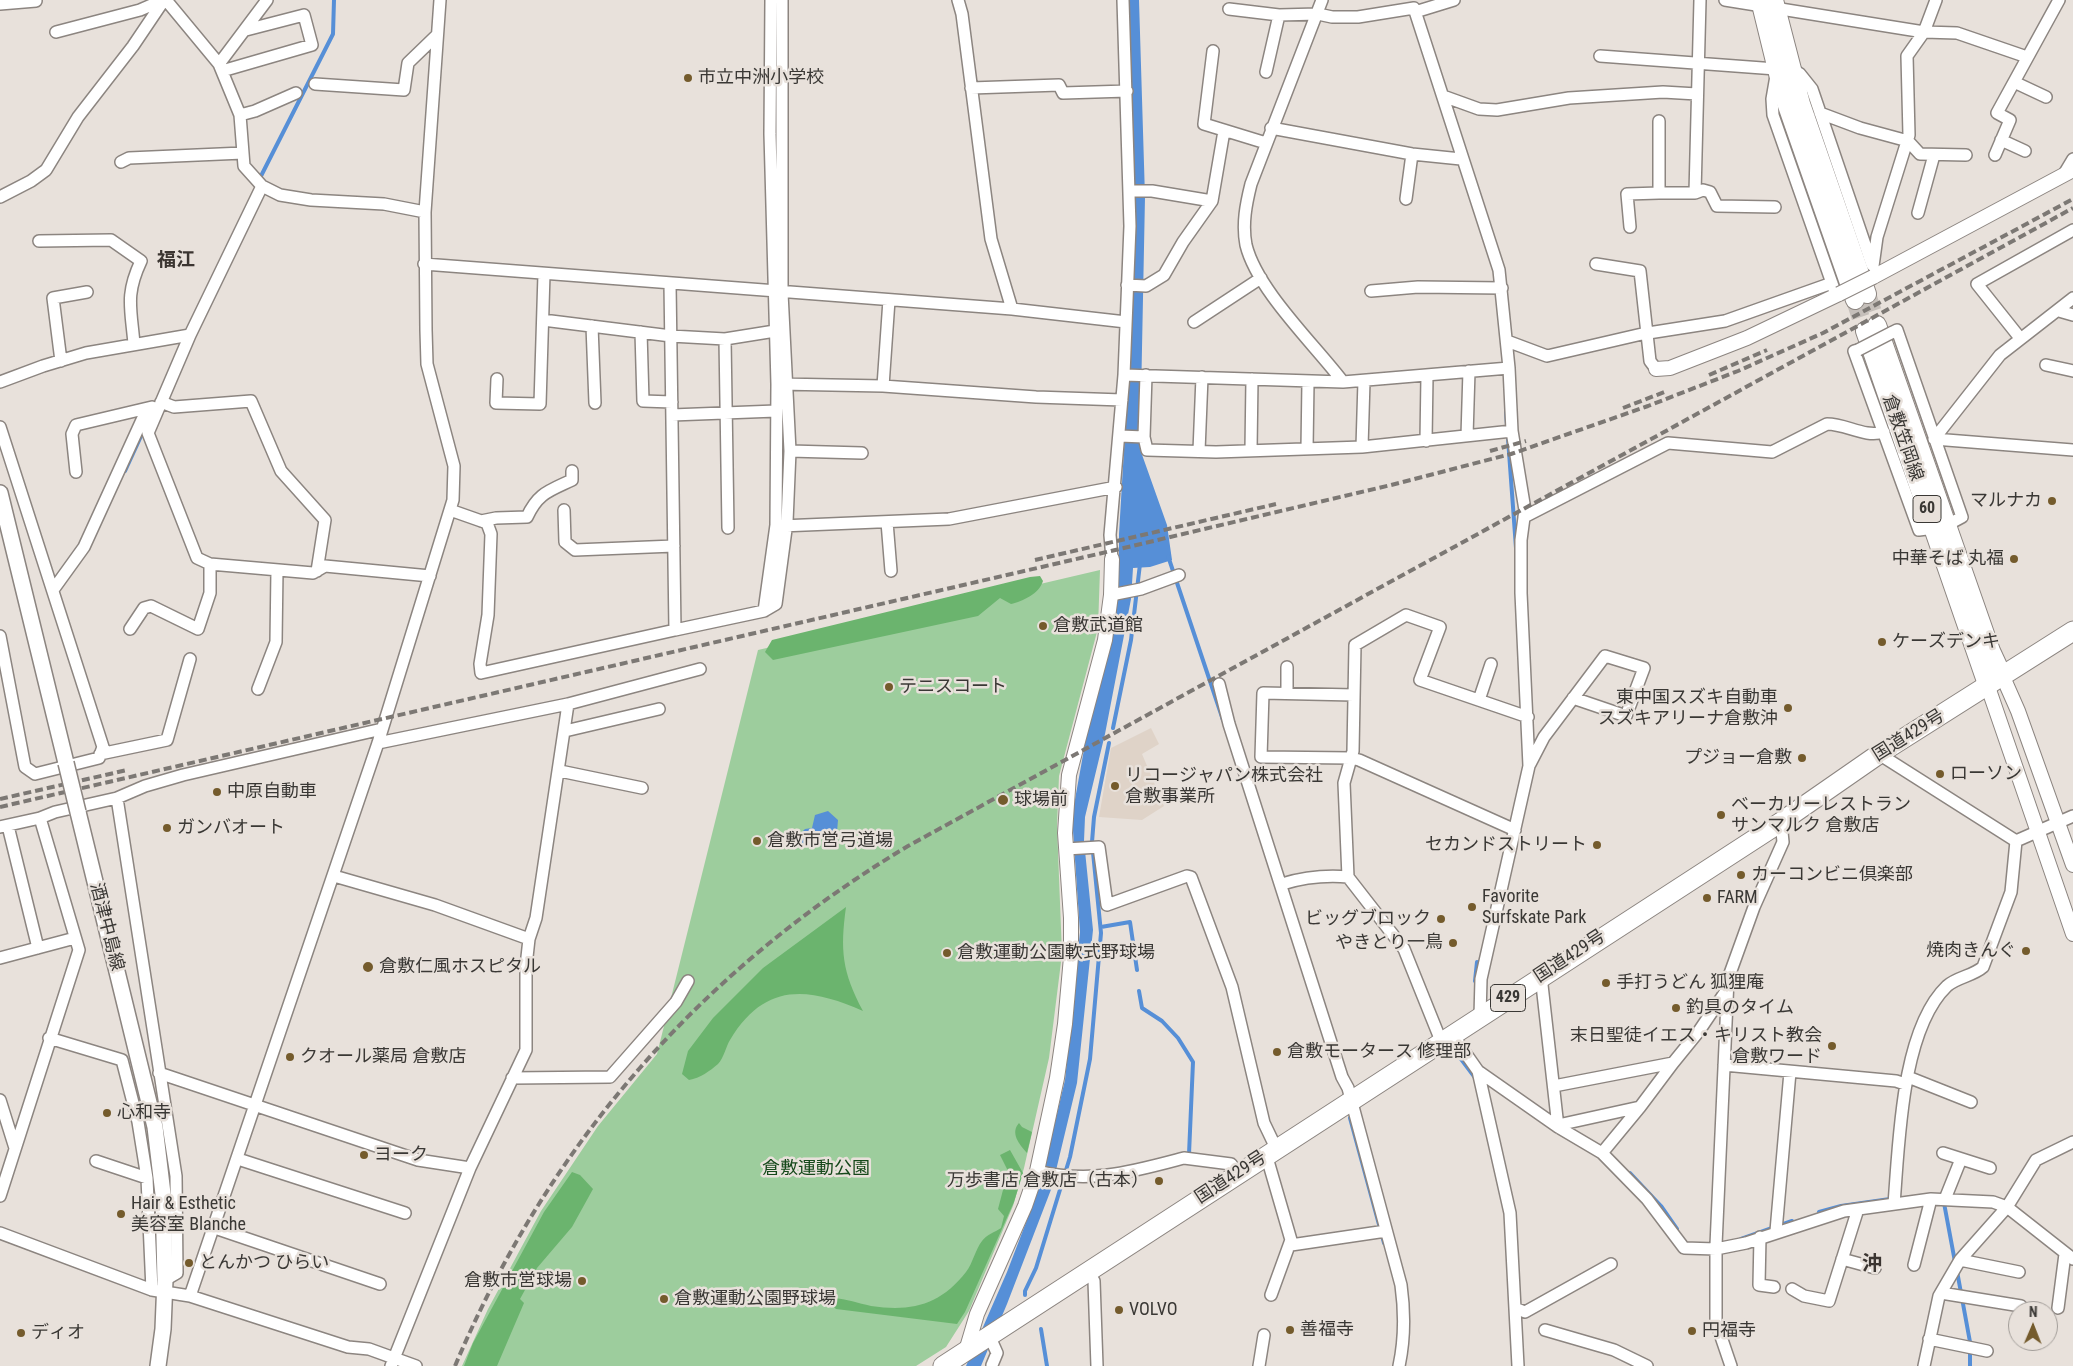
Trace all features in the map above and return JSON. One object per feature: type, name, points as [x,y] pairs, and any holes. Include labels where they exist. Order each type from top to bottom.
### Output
[{"type":"highway","name":"国道429号","points":[[942,1366],[964,1359],[989,1335],[1446,1037],[1781,822],[1879,754],[2073,631]]},
{"type":"main road","points":[[1768,3],[1781,70],[1801,104],[1846,293]]},
{"type":"main road","name":"倉敷笠岡線","points":[[1878,330],[1941,527],[1995,682]]},
{"type":"main road","name":"酒津中島線","points":[[0,493],[155,1127],[163,1194],[161,1288],[163,1329],[158,1366]]},
{"type":"street","points":[[56,32],[140,10],[164,0]]},
{"type":"street","points":[[164,0],[220,68],[242,114],[244,166],[262,186],[280,195],[311,200],[384,204],[425,212]]},
{"type":"street","points":[[0,197],[32,181],[46,170],[78,117],[134,46],[164,0]]},
{"type":"street","points":[[220,68],[267,0]]},
{"type":"street","points":[[190,1296],[378,743],[453,500],[454,466],[427,364],[424,264],[425,212],[440,0]]},
{"type":"street","points":[[771,0],[770,134],[782,384],[776,411],[781,526]]},
{"type":"street","points":[[450,510],[487,523],[491,534],[488,615],[480,664],[481,674],[764,611],[781,526],[790,452],[775,331],[778,292],[782,0]]},
{"type":"street","points":[[958,0],[962,14],[991,238],[1012,309]]},
{"type":"street","points":[[964,1359],[977,1314],[1040,1171],[1065,1024],[1071,918],[1066,807],[1070,766],[1105,640],[1113,594],[1110,535],[1122,436],[1122,400],[1126,375],[1131,191],[1123,0]]},
{"type":"street","points":[[1322,0],[1271,128],[1251,184],[1244,226],[1246,245],[1261,278],[1288,315],[1343,382]]},
{"type":"street","points":[[1229,9],[1279,15],[1318,14],[1332,17],[1358,17],[1454,0]]},
{"type":"street","points":[[1695,193],[1700,0]]},
{"type":"street","points":[[1725,0],[1768,3],[1800,12],[1924,32],[1957,33],[2027,57]]},
{"type":"street","points":[[1800,0],[1800,12]]},
{"type":"street","points":[[1874,273],[1877,237],[1909,135],[1907,56],[1924,32],[1936,0]]},
{"type":"street","points":[[1995,155],[2010,120],[1997,113],[2059,0]]},
{"type":"street","points":[[0,4],[36,1]]},
{"type":"street","points":[[1409,7],[1443,96],[1459,159],[1494,252],[1507,341],[1508,431],[1525,510],[1521,584],[1525,716],[1529,766]]},
{"type":"street","points":[[220,68],[312,45],[304,15],[246,30]]},
{"type":"street","points":[[1266,72],[1279,15]]},
{"type":"street","points":[[315,84],[404,90],[408,63],[437,35]]},
{"type":"street","points":[[1213,50],[1204,124],[1266,143]]},
{"type":"street","points":[[1600,56],[1781,70],[1800,74],[1812,89],[1874,273]]},
{"type":"street","points":[[1781,70],[1772,99],[1773,114],[1846,293]]},
{"type":"street","points":[[2014,82],[2046,98]]},
{"type":"street","points":[[971,88],[1059,85],[1063,93],[1127,90]]},
{"type":"street","points":[[1443,96],[1479,109],[1497,110],[1569,98],[1662,92],[1697,94]]},
{"type":"street","points":[[242,114],[296,93]]},
{"type":"street","points":[[1820,113],[1860,128],[1908,140],[1920,154],[1966,155]]},
{"type":"street","points":[[1659,122],[1659,193]]},
{"type":"street","points":[[1271,128],[1412,154],[1459,159]]},
{"type":"street","points":[[1129,286],[1146,286],[1164,276],[1183,242],[1212,201],[1224,131]]},
{"type":"street","points":[[2002,140],[2025,151]]},
{"type":"street","points":[[121,162],[129,158],[243,153]]},
{"type":"street","points":[[1406,199],[1412,154]]},
{"type":"street","points":[[1918,213],[1934,155]]},
{"type":"street","points":[[1596,264],[1640,271],[1650,361],[1656,370],[1670,368],[1747,338],[1846,293],[1874,273],[2069,172],[2073,159]]},
{"type":"street","points":[[52,590],[84,547],[262,186]]},
{"type":"street","points":[[1630,227],[1627,194],[1695,193],[1703,190],[1710,192],[1717,206],[1775,207]]},
{"type":"street","points":[[1131,191],[1145,191],[1212,201]]},
{"type":"street","points":[[2020,338],[1977,284],[2073,230]]},
{"type":"street","points":[[39,241],[111,240],[141,261],[131,281],[129,292],[134,344]]},
{"type":"street","points":[[424,264],[1012,309],[1126,322]]},
{"type":"street","points":[[497,379],[496,403],[540,404],[544,274]]},
{"type":"street","points":[[1194,322],[1261,278]]},
{"type":"street","points":[[670,284],[675,630]]},
{"type":"street","points":[[1371,291],[1418,287],[1499,288]]},
{"type":"street","points":[[61,361],[53,298],[88,292]]},
{"type":"street","points":[[1507,341],[1547,356],[1647,334],[1725,321],[1846,293]]},
{"type":"street","points":[[1934,439],[2000,355],[2020,338],[2059,311],[2073,298]]},
{"type":"street","points":[[883,386],[889,300]]},
{"type":"street","points":[[2059,311],[2073,314]]},
{"type":"street","points":[[543,320],[671,336],[725,339],[775,331]]},
{"type":"street","points":[[592,326],[595,403]]},
{"type":"street","points":[[1878,330],[1897,330],[1962,517],[1941,527],[1919,530],[1854,351],[1858,350],[1878,330]]},
{"type":"street","points":[[641,332],[644,402],[672,402]]},
{"type":"street","points":[[0,382],[61,361],[134,344],[190,335]]},
{"type":"street","points":[[725,339],[728,528]]},
{"type":"street","points":[[2046,365],[2073,371]]},
{"type":"street","points":[[1126,375],[1308,382],[1364,382],[1506,368]]},
{"type":"street","points":[[1468,436],[1469,371]]},
{"type":"street","points":[[1144,375],[1142,437],[1147,450],[1199,451],[1362,447],[1508,431]]},
{"type":"street","points":[[1426,441],[1427,376]]},
{"type":"street","points":[[1199,451],[1202,377]]},
{"type":"street","points":[[1251,450],[1252,379]]},
{"type":"street","points":[[1307,449],[1308,382]]},
{"type":"street","points":[[1362,447],[1364,382]]},
{"type":"street","points":[[782,384],[883,386],[1036,397],[1122,400]]},
{"type":"street","points":[[76,472],[72,434],[76,425],[155,406],[174,407],[251,401],[281,471],[325,520],[317,570]]},
{"type":"street","points":[[155,406],[148,433],[197,558],[210,564],[313,573],[325,566],[430,576]]},
{"type":"street","points":[[672,415],[776,411]]},
{"type":"street","points":[[1524,517],[1668,443],[1772,452],[1827,424],[1836,424],[1874,435],[1884,432]]},
{"type":"street","points":[[0,427],[103,747],[99,758],[35,774],[26,767],[0,636]]},
{"type":"street","points":[[1122,436],[1142,437]]},
{"type":"street","points":[[1934,439],[2073,450]]},
{"type":"street","points":[[790,452],[862,453]]},
{"type":"street","points":[[481,521],[496,518],[527,517],[534,502],[541,495],[572,480],[572,471]]},
{"type":"street","points":[[781,526],[949,519],[1116,487]]},
{"type":"street","points":[[564,510],[565,542],[575,550],[674,546]]},
{"type":"street","points":[[887,522],[891,571]]},
{"type":"street","points":[[130,629],[144,608],[151,606],[198,629],[210,594],[210,564]]},
{"type":"street","points":[[258,689],[276,642],[277,570]]},
{"type":"street","points":[[1113,594],[1141,589],[1176,576]]},
{"type":"street","points":[[1525,716],[1420,680],[1440,627],[1406,615],[1355,645],[1352,758],[1344,783],[1348,877],[1404,949],[1446,1037],[1478,1071],[1558,1126],[1602,1153],[1647,1199],[1684,1248],[1716,1245],[1760,1237],[1776,1228],[1894,1200],[1945,1199],[1993,1202],[2007,1207],[2069,1257],[2058,1308]]},
{"type":"street","points":[[1480,1016],[1481,979],[1512,829],[1529,766],[1544,736],[1605,656],[1644,668],[1626,716],[1573,698]]},
{"type":"street","points":[[100,754],[167,740],[190,659]]},
{"type":"street","points":[[1479,700],[1491,664]]},
{"type":"street","points":[[1287,667],[1287,693]]},
{"type":"street","points":[[378,743],[568,704],[700,669]]},
{"type":"street","points":[[1995,682],[2018,711],[2073,866]]},
{"type":"street","points":[[1995,682],[2037,833],[2070,917],[2073,934]]},
{"type":"street","points":[[1219,684],[1225,712],[1351,1100],[1382,1232],[1401,1285],[1405,1315],[1404,1344],[1399,1366]]},
{"type":"street","points":[[1261,757],[1263,693],[1354,695]]},
{"type":"street","points":[[392,1362],[470,1168],[526,1050],[526,966],[529,939],[536,918],[560,771],[568,704]]},
{"type":"street","points":[[565,730],[659,709]]},
{"type":"street","points":[[38,948],[4,827],[40,818],[55,812],[117,798],[145,786],[183,775],[382,729]]},
{"type":"street","points":[[1879,754],[2016,841]]},
{"type":"street","points":[[1241,757],[1352,758],[1512,829]]},
{"type":"street","points":[[560,771],[642,788]]},
{"type":"street","points":[[117,798],[169,1127],[177,1203],[177,1273],[161,1288]]},
{"type":"street","points":[[2016,841],[2073,816]]},
{"type":"street","points":[[0,1196],[49,1038],[79,950],[40,818]]},
{"type":"street","points":[[1731,1366],[1716,1322],[1716,1245],[1728,979],[1754,907],[1783,842],[1781,822]]},
{"type":"street","points":[[1894,1200],[1907,1080],[1917,1037],[1937,998],[1948,985],[1976,973],[1983,967],[2011,892],[2016,841]]},
{"type":"street","points":[[1069,849],[1099,847],[1107,905],[1186,876],[1191,877],[1232,988],[1271,1151],[1291,1245],[1271,1295]]},
{"type":"street","points":[[1282,884],[1302,878],[1326,875],[1348,877]]},
{"type":"street","points":[[334,876],[435,905],[529,939]]},
{"type":"street","points":[[0,958],[75,938]]},
{"type":"street","points":[[1541,976],[1558,1126]]},
{"type":"street","points":[[512,1078],[610,1077],[676,1002],[688,981]]},
{"type":"street","points":[[1602,1153],[1700,1031],[1728,989]]},
{"type":"street","points":[[49,1038],[122,1060],[138,1122],[161,1288]]},
{"type":"street","points":[[1554,1086],[1673,1063]]},
{"type":"street","points":[[1724,1065],[1896,1081],[1907,1080],[1971,1102]]},
{"type":"street","points":[[1478,1071],[1510,1212],[1518,1366]]},
{"type":"street","points":[[1776,1228],[1790,1072]]},
{"type":"street","points":[[159,1073],[418,1160],[470,1168]]},
{"type":"street","points":[[0,1100],[15,1148]]},
{"type":"street","points":[[1558,1126],[1640,1107]]},
{"type":"street","points":[[1924,1366],[1941,1292],[1957,1264],[2007,1207],[2036,1160],[2073,1142]]},
{"type":"street","points":[[1943,1153],[1990,1168]]},
{"type":"street","points":[[1040,1171],[1061,1175],[1101,1178],[1123,1175],[1184,1158],[1231,1164],[1238,1173]]},
{"type":"street","points":[[238,1159],[405,1212]]},
{"type":"street","points":[[1945,1199],[1961,1159]]},
{"type":"street","points":[[96,1161],[147,1178]]},
{"type":"street","points":[[1914,1265],[1931,1199]]},
{"type":"street","points":[[1792,1289],[1804,1296],[1830,1301],[1858,1209]]},
{"type":"street","points":[[214,1228],[380,1284]]},
{"type":"street","points":[[1291,1245],[1382,1232]]},
{"type":"street","points":[[0,1233],[161,1288],[348,1347],[369,1349],[392,1362],[416,1366]]},
{"type":"street","points":[[1760,1237],[1759,1285],[1774,1287]]},
{"type":"street","points":[[1842,1259],[1875,1268]]},
{"type":"street","points":[[1515,1308],[1525,1312],[1611,1264]]},
{"type":"street","points":[[1957,1264],[2019,1272]]},
{"type":"street","points":[[1088,1271],[1094,1281],[1097,1366]]},
{"type":"street","points":[[1941,1292],[2008,1304]]},
{"type":"street","points":[[1545,1330],[1614,1350],[1647,1366]]},
{"type":"street","points":[[989,1335],[997,1353],[992,1365]]},
{"type":"street","points":[[1260,1366],[1264,1335]]},
{"type":"street","points":[[1930,1339],[1987,1351]]},
{"type":"shaded area","points":[[1151,728],[1159,744],[1142,754],[1164,806],[1142,820],[1099,817],[1111,748]]},
{"type":"green space","name":"倉敷運動公園","points":[[1100,570],[1098,628],[1059,776],[1057,826],[1062,954],[1049,1058],[1024,1168],[1013,1206],[969,1311],[946,1347],[916,1366],[462,1366],[488,1309],[541,1211],[598,1126],[657,1054],[758,650]]},
{"type":"green space","points":[[1040,576],[1043,581],[1041,586],[1030,596],[1011,604],[1000,598],[978,616],[773,660],[765,652],[772,640]]},
{"type":"green space","points":[[846,907],[843,936],[844,960],[851,984],[863,1011],[824,997],[806,994],[789,995],[773,999],[758,1008],[744,1021],[730,1040],[715,1067],[701,1076],[689,1080],[682,1074],[688,1051],[713,1018],[763,968]]},
{"type":"green space","points":[[1019,1123],[1022,1127],[1032,1132],[1027,1153],[1015,1135],[1016,1127]]},
{"type":"green space","points":[[1010,1150],[1023,1173],[1014,1202],[965,1312],[957,1324],[836,1309],[831,1304],[833,1298],[886,1308],[912,1307],[924,1304],[946,1292],[966,1272],[984,1239],[1001,1228],[1004,1216],[998,1209],[1008,1171],[1000,1155]]},
{"type":"green space","points":[[572,1172],[580,1175],[593,1189],[572,1227],[537,1268],[520,1299],[524,1303],[497,1366],[464,1366],[473,1343],[544,1212]]},
{"type":"water","points":[[1128,0],[1139,0],[1145,197],[1140,449],[1167,525],[1172,560],[1150,567],[1133,568],[1131,599],[1105,734],[1085,817],[1084,841],[1093,930],[1077,1083],[1052,1187],[981,1366],[966,1366],[1007,1272],[1040,1186],[1065,1080],[1080,932],[1072,816],[1085,744],[1116,610],[1119,567],[1119,534],[1128,381]]},
{"type":"water","points":[[828,811],[838,820],[837,832],[830,838],[817,837],[811,845],[803,844],[800,839],[801,833],[805,829],[812,828],[815,815]]},
{"type":"waterway","points":[[261,176],[333,34],[334,0]]},
{"type":"waterway","points":[[1506,411],[1516,548]]},
{"type":"waterway","points":[[125,471],[142,434]]},
{"type":"waterway","points":[[1168,556],[1223,720]]},
{"type":"waterway","points":[[1113,728],[1131,640],[1140,564]]},
{"type":"waterway","points":[[1025,1295],[1025,1291],[1036,1268],[1070,1157],[1090,1059],[1101,933],[1092,842],[1094,817],[1109,743]]},
{"type":"waterway","points":[[1101,927],[1130,922],[1137,970]]},
{"type":"waterway","points":[[1475,981],[1477,962]]},
{"type":"waterway","points":[[1139,991],[1142,1008],[1162,1021],[1178,1038],[1193,1062],[1189,1154],[1187,1154]]},
{"type":"waterway","points":[[1455,1051],[1476,1079]]},
{"type":"waterway","points":[[1350,1118],[1384,1243]]},
{"type":"waterway","points":[[1630,1173],[1661,1206],[1677,1229]]},
{"type":"waterway","points":[[1819,1212],[1841,1206],[1890,1199]]},
{"type":"waterway","points":[[1944,1203],[1955,1262]]},
{"type":"waterway","points":[[1741,1239],[1792,1221]]},
{"type":"waterway","points":[[1957,1271],[1970,1342],[1970,1366]]},
{"type":"waterway","points":[[1041,1329],[1047,1366]]},
{"type":"tunnel","points":[[1867,294],[1877,325]]},
{"type":"tunnel","points":[[1855,300],[1865,331]]},
{"type":"railway","points":[[0,807],[1111,551],[1391,485],[1511,454],[1648,406],[1738,371],[1823,333],[2073,199]]},
{"type":"railway","points":[[455,1366],[493,1285],[536,1208],[585,1136],[639,1069],[698,1006],[763,948],[833,895],[908,846],[2073,208]]},
{"type":"railway","points":[[1709,375],[1767,350]]},
{"type":"railway","points":[[1623,408],[1667,391]]},
{"type":"railway","points":[[1490,451],[1526,441]]},
{"type":"railway","points":[[1035,560],[1276,504]]},
{"type":"railway","points":[[0,799],[127,770]]},
{"type":"place","name":"市立中洲小学校","points":[[688,78]]},
{"type":"place","name":"マルナカ","points":[[2052,501]]},
{"type":"place","name":"中華そば 丸福","points":[[2014,559]]},
{"type":"place","name":"倉敷武道館","points":[[1043,626]]},
{"type":"place","name":"ケーズデンキ","points":[[1882,642]]},
{"type":"place","name":"テニスコート","points":[[889,687]]},
{"type":"place","name":"東中国スズキ自動車 スズキアリーナ倉敷沖","points":[[1788,708]]},
{"type":"place","name":"プジョー倉敷","points":[[1802,758]]},
{"type":"place","name":"ローソン","points":[[1940,774]]},
{"type":"place","name":"リコージャパン株式会社 倉敷事業所","points":[[1115,786]]},
{"type":"place","name":"中原自動車","points":[[217,792]]},
{"type":"place","name":"球場前","points":[[1003,800]]},
{"type":"place","name":"ベーカリーレストラン サンマルク 倉敷店","points":[[1721,815]]},
{"type":"place","name":"ガンバオート","points":[[167,828]]},
{"type":"place","name":"倉敷市営弓道場","points":[[757,841]]},
{"type":"place","name":"セカンドストリート","points":[[1597,845]]},
{"type":"place","name":"カーコンビニ倶楽部","points":[[1741,875]]},
{"type":"place","name":"FARM","points":[[1707,898]]},
{"type":"place","name":"Favorite Surfskate Park","points":[[1472,907]]},
{"type":"place","name":"ビッグブロック","points":[[1441,919]]},
{"type":"place","name":"やきとり一鳥","points":[[1453,943]]},
{"type":"place","name":"焼肉きんぐ","points":[[2026,951]]},
{"type":"place","name":"倉敷運動公園軟式野球場","points":[[947,953]]},
{"type":"place","name":"倉敷仁風ホスピタル","points":[[368,967]]},
{"type":"place","name":"手打うどん 狐狸庵","points":[[1606,983]]},
{"type":"place","name":"釣具のタイム","points":[[1676,1008]]},
{"type":"place","name":"末日聖徒イエス・キリスト教会 倉敷ワード","points":[[1832,1046]]},
{"type":"place","name":"倉敷モータース 修理部","points":[[1277,1052]]},
{"type":"place","name":"クオール薬局 倉敷店","points":[[290,1057]]},
{"type":"place","name":"心和寺","points":[[107,1113]]},
{"type":"place","name":"ヨーク","points":[[364,1155]]},
{"type":"place","name":"万歩書店 倉敷店（古本）","points":[[1159,1181]]},
{"type":"place","name":"Hair & Esthetic 美容室 Blanche","points":[[121,1214]]},
{"type":"place","name":"とんかつ ひらい","points":[[189,1263]]},
{"type":"place","name":"倉敷市営球場","points":[[582,1281]]},
{"type":"place","name":"倉敷運動公園野球場","points":[[664,1299]]},
{"type":"place","name":"VOLVO","points":[[1119,1310]]},
{"type":"place","name":"善福寺","points":[[1290,1330]]},
{"type":"place","name":"円福寺","points":[[1692,1331]]},
{"type":"place","name":"ディオ","points":[[21,1333]]},
{"type":"district","name":"福江","points":[[176,261]]},
{"type":"district","name":"沖","points":[[1872,1265]]}]
